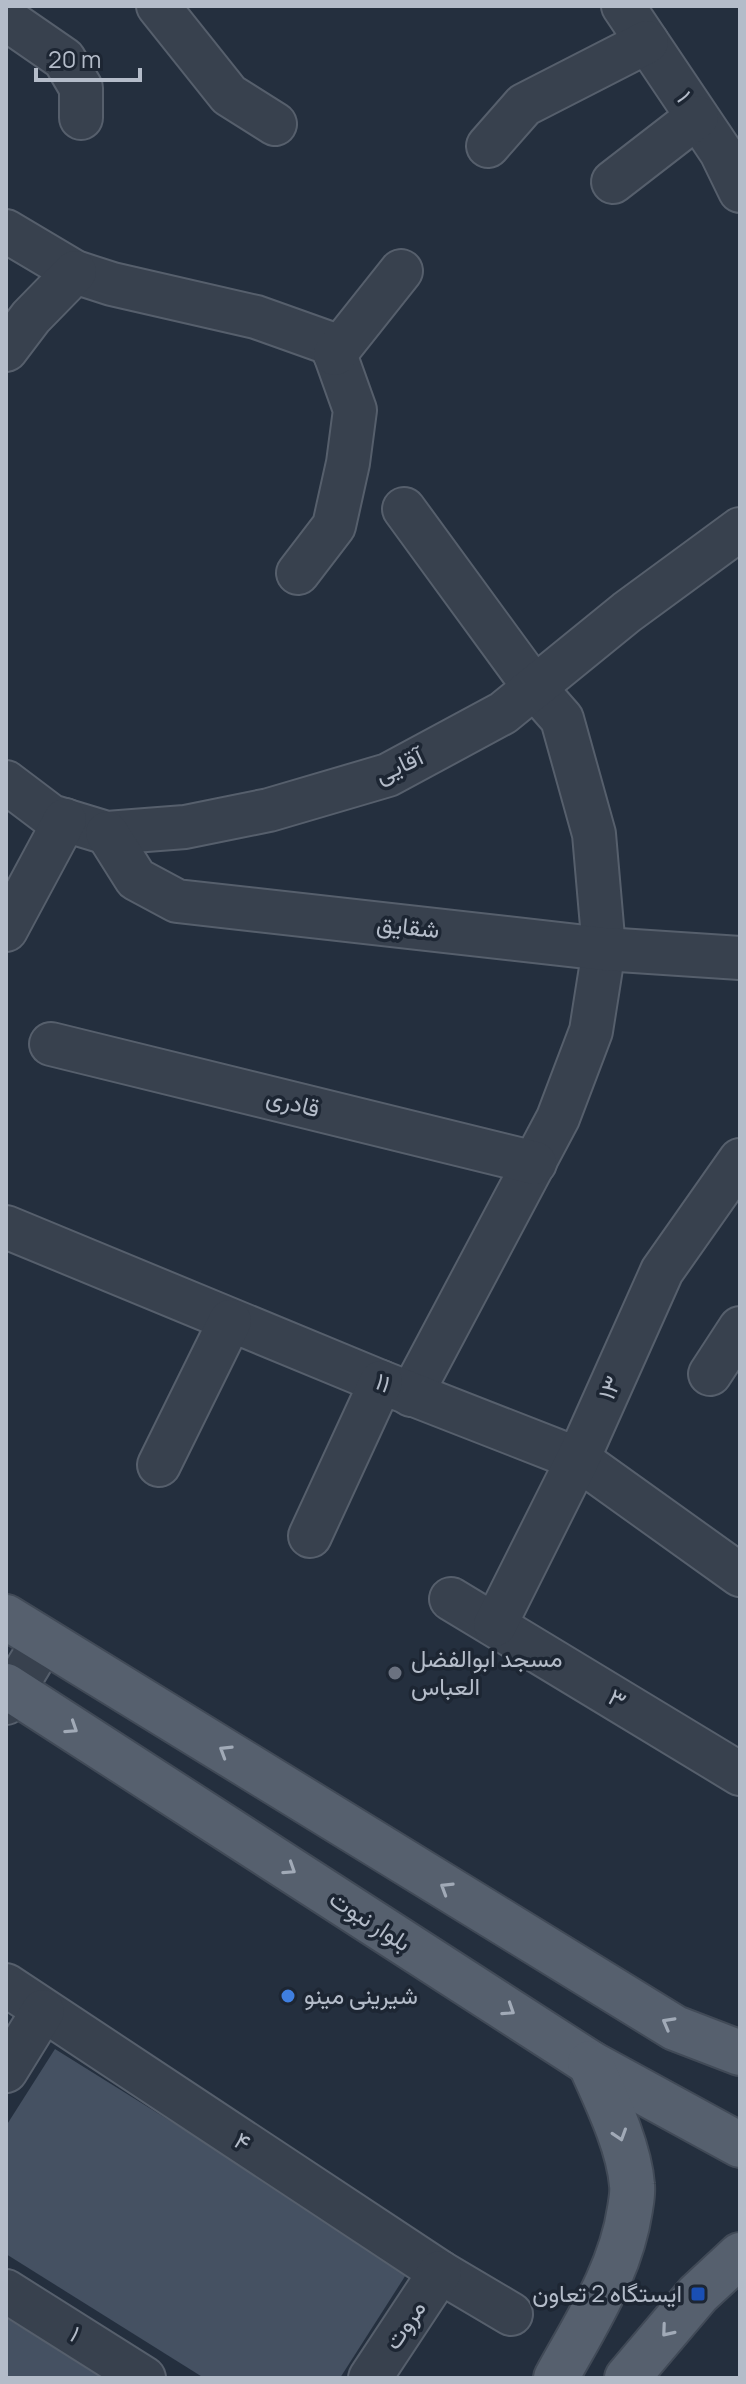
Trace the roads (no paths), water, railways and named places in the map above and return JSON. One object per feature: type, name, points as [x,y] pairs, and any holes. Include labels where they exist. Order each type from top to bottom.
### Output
[{"type":"main road","points":[[6,1617],[675,2028],[740,2053]]},
{"type":"main road","name":"بلوار نبوت","points":[[8,1693],[590,2063],[740,2145]]},
{"type":"main road","points":[[556,2378],[603,2292],[627,2231],[633,2186],[623,2143],[590,2063]]},
{"type":"main road","points":[[627,2378],[698,2294],[740,2255]]},
{"type":"street","points":[[158,6],[229,95],[275,124]]},
{"type":"street","name":"۱","points":[[623,6],[721,152],[740,191]]},
{"type":"street","points":[[6,19],[64,59],[81,88],[81,118]]},
{"type":"street","points":[[488,146],[524,105],[647,42]]},
{"type":"street","points":[[613,182],[697,117]]},
{"type":"street","points":[[6,231],[75,272],[112,284],[256,317],[329,343],[355,410],[348,463],[334,526],[298,573]]},
{"type":"street","points":[[335,354],[401,271]]},
{"type":"street","points":[[6,350],[31,317],[75,272]]},
{"type":"street","points":[[310,1536],[396,1388],[535,1163],[558,1118],[591,1031],[604,949],[594,834],[562,719],[534,687],[404,509]]},
{"type":"street","name":"آقایی","points":[[6,782],[51,816],[107,833],[185,827],[255,813],[388,775],[503,713],[627,612],[740,529]]},
{"type":"street","points":[[6,930],[65,820]]},
{"type":"street","name":"شقایق","points":[[107,833],[136,879],[177,901],[604,949],[740,958]]},
{"type":"street","name":"قادری","points":[[51,1044],[535,1163]]},
{"type":"street","name":"۱۳","points":[[495,1625],[578,1459],[662,1271],[740,1160]]},
{"type":"street","name":"۱۱","points":[[6,1227],[230,1321],[578,1459],[740,1575]]},
{"type":"street","points":[[159,1465],[230,1321]]},
{"type":"street","points":[[710,1374],[740,1328]]},
{"type":"street","name":"۳","points":[[451,1599],[740,1774]]},
{"type":"street","points":[[8,1693],[44,1640]]},
{"type":"street","name":"۴","points":[[6,1985],[440,2272],[511,2314]]},
{"type":"street","points":[[6,2071],[43,2011]]},
{"type":"street","name":"مروت","points":[[370,2378],[440,2272]]},
{"type":"street","name":"۱","points":[[6,2291],[144,2378]]},
{"type":"place","name":"مسجد ابوالفضل العباس","points":[[395,1673]]},
{"type":"place","name":"شیرینی مینو","points":[[288,1996]]},
{"type":"place","name":"ایستگاه 2 تعاون","points":[[698,2294]]}]
